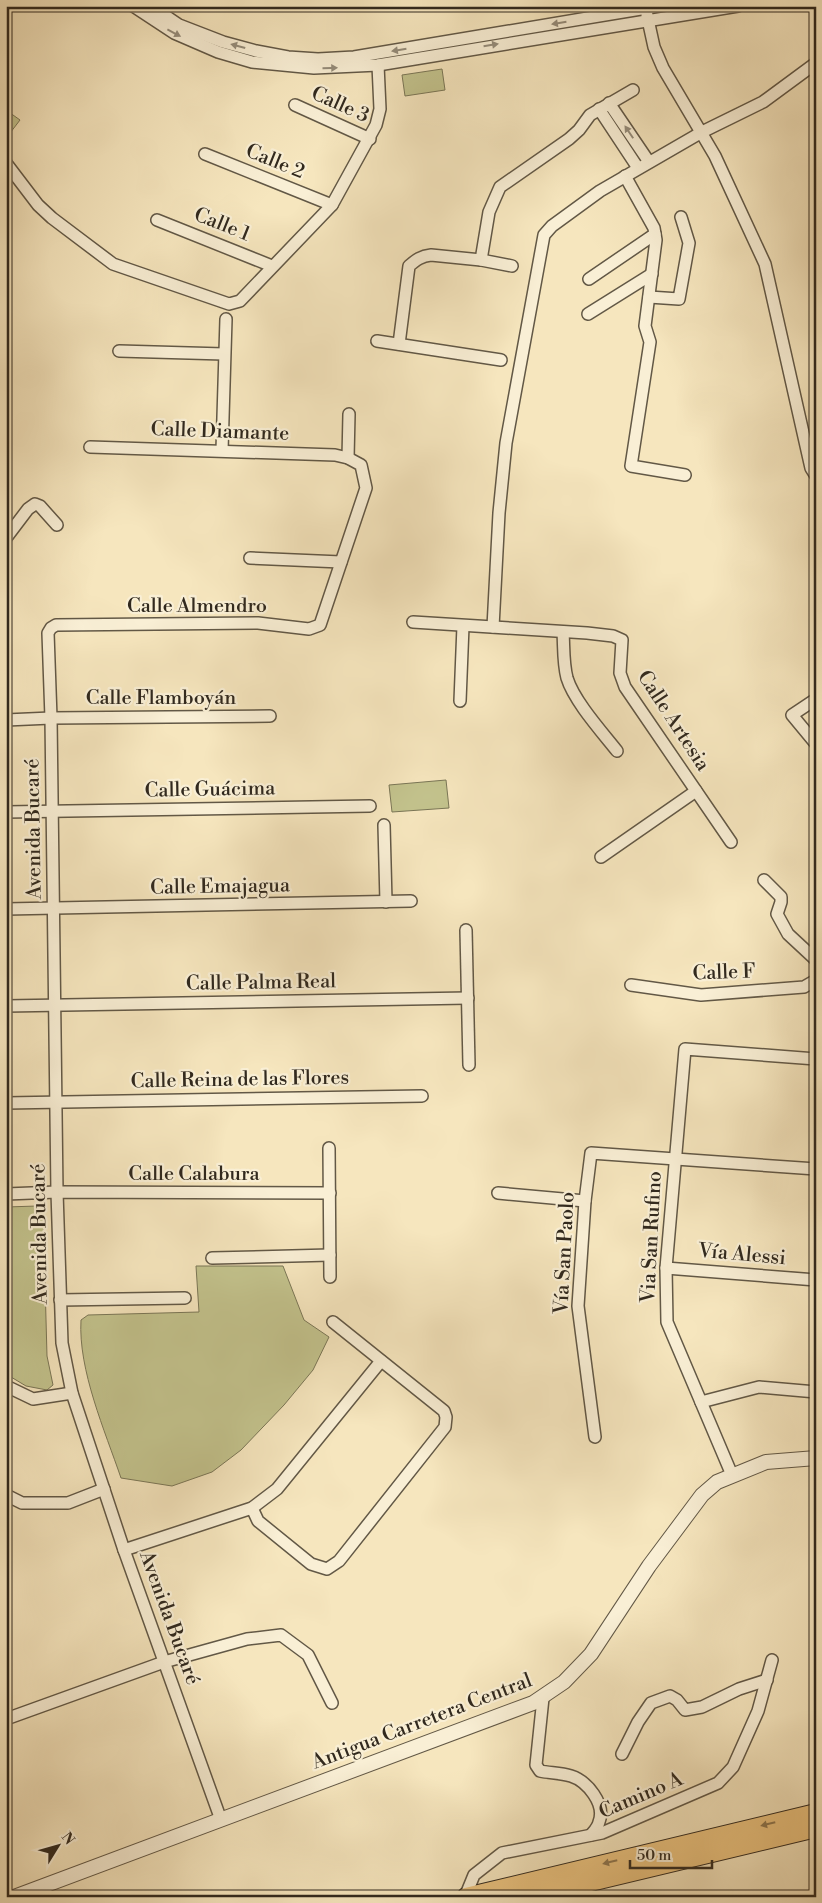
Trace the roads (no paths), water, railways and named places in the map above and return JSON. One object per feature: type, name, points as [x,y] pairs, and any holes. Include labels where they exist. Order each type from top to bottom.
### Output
[{"type":"highway","points":[[466,1897],[816,1812]]},
{"type":"highway","points":[[528,1897],[816,1828]]},
{"type":"street","points":[[133,6],[174,33],[218,52],[252,62],[314,68],[378,65],[738,6]]},
{"type":"street","points":[[151,6],[179,25],[223,42],[288,57],[318,58],[354,57],[659,6]]},
{"type":"street","points":[[646,8],[654,47],[662,68],[702,132],[765,264],[811,468],[816,476]]},
{"type":"street","points":[[493,627],[499,513],[506,443],[544,235],[552,226],[600,191],[702,132],[763,102],[816,63]]},
{"type":"street","points":[[6,163],[38,205],[52,218],[113,264],[229,304],[240,301],[332,204],[370,139],[376,125],[380,109],[378,65]]},
{"type":"street","points":[[481,260],[489,212],[500,187],[579,130],[590,115],[633,90]]},
{"type":"street","name":"Calle 3","points":[[295,106],[370,139]]},
{"type":"street","points":[[604,106],[649,162]]},
{"type":"street","points":[[604,106],[638,168]]},
{"type":"street","name":"Calle 2","points":[[205,154],[332,204]]},
{"type":"street","points":[[625,176],[646,211],[656,240],[645,326],[650,342],[631,466],[685,475]]},
{"type":"street","points":[[649,297],[678,299],[689,243],[681,217]]},
{"type":"street","name":"Calle 1","points":[[157,220],[272,266]]},
{"type":"street","points":[[589,279],[655,234]]},
{"type":"street","points":[[399,344],[409,266],[423,255],[481,260],[512,266]]},
{"type":"street","points":[[588,314],[652,274]]},
{"type":"street","points":[[222,450],[226,319]]},
{"type":"street","points":[[377,341],[501,360]]},
{"type":"street","points":[[119,351],[224,354]]},
{"type":"street","points":[[250,558],[341,562],[366,488],[362,466],[352,460],[349,414]]},
{"type":"street","name":"Calle Diamante","points":[[90,447],[322,454],[352,460]]},
{"type":"street","points":[[6,538],[34,504],[40,506],[57,525]]},
{"type":"street","name":"Calle Almendro","points":[[56,625],[258,623],[308,629],[320,625],[341,562]]},
{"type":"street","name":"Calle Artesia","points":[[413,622],[613,636],[622,640],[620,673],[625,687],[731,842]]},
{"type":"street","name":"Avenida Bucaré","points":[[56,625],[48,633],[52,718],[51,810],[58,1102],[57,1192],[62,1343],[72,1393],[124,1550],[221,1820]]},
{"type":"street","points":[[460,701],[463,626]]},
{"type":"street","points":[[563,632],[564,662],[568,679],[576,696],[617,751]]},
{"type":"street","points":[[816,699],[792,715],[816,744]]},
{"type":"street","name":"Calle Flamboyán","points":[[6,720],[270,716]]},
{"type":"street","points":[[601,857],[696,791]]},
{"type":"street","name":"Calle Guácima","points":[[6,812],[370,806]]},
{"type":"street","points":[[384,825],[386,902]]},
{"type":"street","points":[[764,880],[781,897],[777,914],[788,934],[816,960]]},
{"type":"street","name":"Calle Emajagua","points":[[6,909],[411,901]]},
{"type":"street","points":[[466,930],[469,1066]]},
{"type":"street","name":"Calle F","points":[[631,985],[701,995],[804,988],[816,980]]},
{"type":"street","name":"Calle Palma Real","points":[[6,1006],[468,998]]},
{"type":"street","name":"Via San Rufino","points":[[732,1475],[668,1322],[666,1268],[674,1158],[686,1049],[816,1059]]},
{"type":"street","name":"Calle Reina de las Flores","points":[[6,1103],[422,1096]]},
{"type":"street","points":[[329,1148],[330,1276]]},
{"type":"street","name":"Vía San Paolo","points":[[595,1437],[578,1306],[585,1201],[591,1153],[674,1158]]},
{"type":"street","points":[[674,1158],[816,1169]]},
{"type":"street","name":"Calle Calabura","points":[[6,1194],[57,1192],[330,1193]]},
{"type":"street","points":[[498,1193],[585,1201]]},
{"type":"street","points":[[212,1258],[330,1255]]},
{"type":"street","name":"Vía Alessi","points":[[666,1268],[816,1280]]},
{"type":"street","points":[[60,1300],[185,1298]]},
{"type":"street","points":[[252,1508],[258,1521],[311,1564],[327,1569],[339,1560],[444,1427],[446,1417],[444,1411],[333,1322]]},
{"type":"street","points":[[124,1550],[252,1508],[277,1489],[381,1361]]},
{"type":"street","points":[[6,1386],[33,1399],[72,1393]]},
{"type":"street","points":[[701,1402],[759,1387],[816,1392]]},
{"type":"street","name":"Antigua Carretera Central","points":[[14,1897],[543,1698],[564,1682],[591,1654],[649,1566],[702,1495],[717,1482],[766,1462],[816,1458]]},
{"type":"street","points":[[6,1495],[22,1503],[68,1503],[104,1489]]},
{"type":"street","points":[[6,1719],[164,1662],[248,1639],[281,1635],[308,1655],[332,1703]]},
{"type":"street","name":"Camino A","points":[[466,1897],[474,1875],[502,1853],[602,1833],[718,1783],[733,1767],[758,1711],[772,1660]]},
{"type":"street","points":[[622,1754],[638,1722],[651,1703],[670,1696],[677,1700],[685,1710],[702,1707],[739,1689],[767,1680]]},
{"type":"street","points":[[543,1698],[536,1765],[540,1771],[571,1776],[588,1787],[598,1800],[600,1812],[600,1821],[591,1836]]}]
